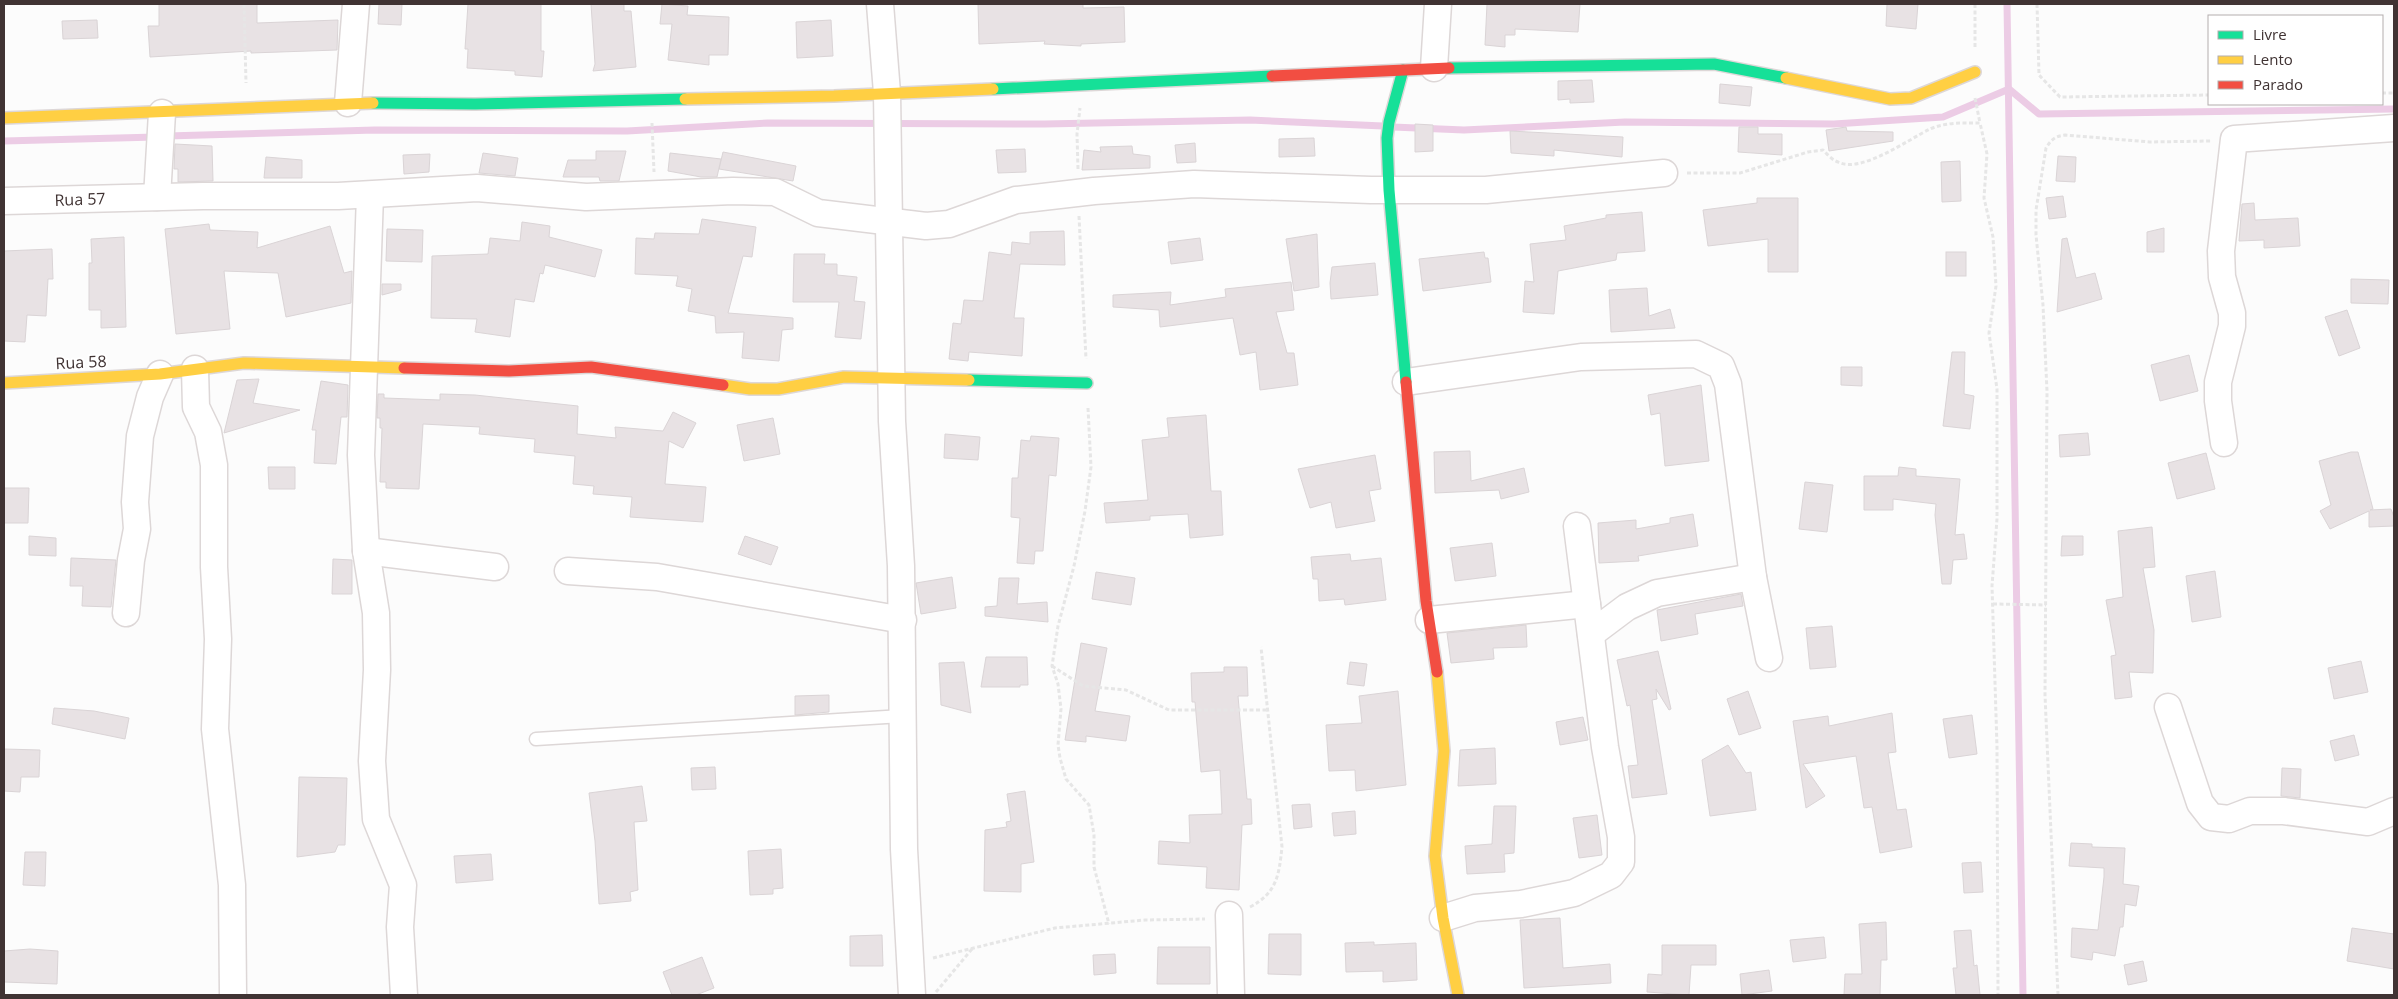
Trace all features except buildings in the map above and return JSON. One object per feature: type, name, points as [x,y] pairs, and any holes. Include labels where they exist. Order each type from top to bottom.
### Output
[{"type":"street","points":[[348,103],[356,4]]},
{"type":"street","points":[[880,4],[887,112],[892,421],[903,620],[904,849],[912,995]]},
{"type":"street","points":[[1434,68],[1438,4]]},
{"type":"street","points":[[4,118],[161,130],[247,108],[348,103],[887,112],[1434,68],[1673,63],[1714,64],[1890,98],[1911,98],[1975,72]]},
{"type":"street","points":[[1403,70],[1389,122],[1387,138],[1389,190],[1429,620],[1439,686],[1444,751],[1435,856],[1443,918],[1458,995]]},
{"type":"street","points":[[2224,443],[2218,401],[2218,382],[2232,326],[2232,313],[2222,277],[2221,258],[2234,139],[2394,128]]},
{"type":"street","points":[[157,197],[161,130]]},
{"type":"street","name":"Rua 57","points":[[4,201],[370,195],[477,188],[586,197],[732,191],[776,192],[818,213],[926,226],[949,224],[1016,200],[1078,192],[1194,184],[1389,190],[1486,190],[1664,173]]},
{"type":"street","points":[[370,195],[361,455],[366,551],[376,613],[377,670],[372,761],[376,819],[403,885],[400,928],[404,995]]},
{"type":"street","points":[[1406,382],[1582,357],[1696,354],[1721,366],[1728,384],[1753,577],[1769,658]]},
{"type":"street","name":"Rua 58","points":[[4,382],[160,374],[244,363],[364,365],[509,371],[591,367],[750,389],[770,389],[844,377],[1087,383]]},
{"type":"street","points":[[195,369],[196,407],[208,432],[214,465],[214,567],[218,640],[215,729],[232,885],[233,995]]},
{"type":"street","points":[[126,614],[130,560],[136,529],[135,502],[140,436],[150,397],[160,374]]},
{"type":"street","points":[[1443,918],[1475,908],[1521,904],[1574,893],[1611,875],[1622,862],[1622,837],[1605,747],[1577,526]]},
{"type":"street","points":[[366,551],[495,567]]},
{"type":"street","points":[[568,571],[657,577],[903,620]]},
{"type":"street","points":[[1591,634],[1628,607],[1657,593],[1753,577]]},
{"type":"street","points":[[1429,620],[1587,604]]},
{"type":"street","points":[[2168,707],[2200,803],[2211,817],[2229,819],[2250,811],[2284,811],[2368,822],[2394,812]]},
{"type":"street","points":[[1229,916],[1231,995]]},
{"type":"lane","points":[[536,739],[902,716]]},
{"type":"path","points":[[244,4],[247,108]]},
{"type":"path","points":[[1975,4],[1975,72],[1971,84],[1987,154],[1984,198],[1993,238],[1996,286],[1989,333],[1997,389],[1998,519],[1992,604],[1996,747],[1998,995]]},
{"type":"path","points":[[2037,4],[2039,75],[2060,97],[2208,95]]},
{"type":"path","points":[[1080,117],[1077,134],[1078,192],[1091,467],[1080,538],[1058,626],[1052,666],[1058,684],[1061,709],[1058,745],[1060,758],[1066,779],[1089,805],[1094,835],[1094,867],[1109,924]]},
{"type":"path","points":[[1664,173],[1740,173],[1808,152],[1823,150],[1839,163],[1862,164],[1916,139],[1930,130],[1955,122],[1980,123]]},
{"type":"path","points":[[2058,995],[2045,695],[2047,391],[2043,305],[2036,235],[2036,210],[2046,148],[2057,136],[2065,135],[2159,142],[2234,139]]},
{"type":"path","points":[[653,137],[655,194]]},
{"type":"path","points":[[1992,604],[2046,605]]},
{"type":"path","points":[[911,964],[1055,928],[1229,916],[1252,906],[1270,893],[1278,876],[1282,847],[1261,647]]},
{"type":"path","points":[[1052,666],[1083,686],[1126,690],[1169,710],[1268,710]]},
{"type":"path","points":[[934,995],[972,948]]},
{"type":"waterway","points":[[2007,4],[2023,995]]},
{"type":"waterway","points":[[1393,127],[1464,130],[1625,122],[1834,124],[1943,117],[2009,89],[2039,114],[2394,109]]},
{"type":"waterway","points":[[167,136],[375,130],[627,131],[768,123],[1044,124],[1250,120],[1383,126]]},
{"type":"waterway","points":[[4,141],[156,137]]},
{"type":"traffic: fast","points":[[1449,68],[1714,64],[1786,78]]},
{"type":"traffic: fast","points":[[1403,70],[1389,122],[1387,138],[1389,190],[1406,382]]},
{"type":"traffic: fast","points":[[993,89],[1272,76]]},
{"type":"traffic: fast","points":[[373,103],[475,104],[685,99]]},
{"type":"traffic: fast","points":[[969,380],[1087,383]]},
{"type":"traffic: slow","points":[[1786,78],[1890,99],[1911,98],[1975,72]]},
{"type":"traffic: slow","points":[[685,99],[834,96],[993,89]]},
{"type":"traffic: slow","points":[[4,118],[373,103]]},
{"type":"traffic: slow","points":[[4,383],[160,374],[244,363],[404,368]]},
{"type":"traffic: slow","points":[[723,385],[750,389],[778,389],[844,377],[969,380]]},
{"type":"traffic: slow","points":[[1437,672],[1444,751],[1435,856],[1443,918],[1458,995]]},
{"type":"traffic: jam","points":[[1272,76],[1449,68]]},
{"type":"traffic: jam","points":[[404,368],[509,371],[591,367],[723,385]]},
{"type":"traffic: jam","points":[[1406,382],[1426,601],[1437,672]]}]
